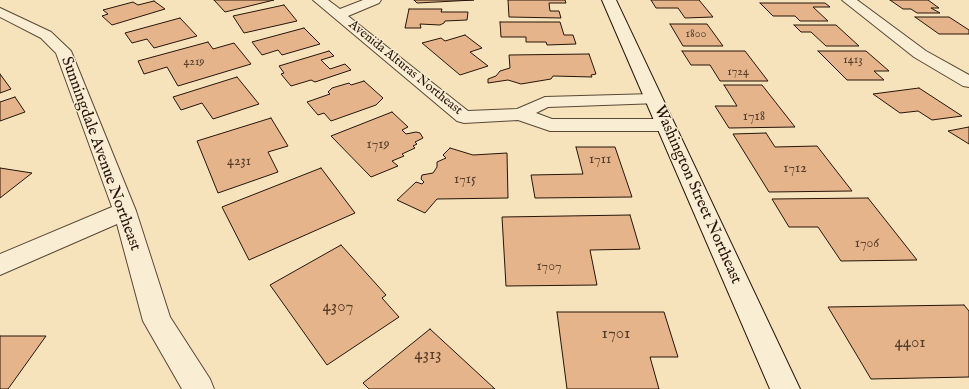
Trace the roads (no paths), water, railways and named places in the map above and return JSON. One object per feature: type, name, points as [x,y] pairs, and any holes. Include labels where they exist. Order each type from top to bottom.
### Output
[{"type":"street","name":"Avenida Alturas Northeast","points":[[320,0],[464,117],[520,114],[545,102],[653,99]]},
{"type":"street","points":[[339,15],[374,0]]},
{"type":"street","name":"Washington Street Northeast","points":[[609,0],[785,389]]},
{"type":"street","points":[[849,0],[920,54],[969,82]]},
{"type":"street","name":"Sunningdale Avenue Northeast","points":[[0,12],[46,35],[63,51],[125,211],[157,321],[198,389]]},
{"type":"street","points":[[561,102],[566,125]]},
{"type":"street","name":"Avenida Alturas Northeast","points":[[520,114],[550,125],[665,125]]},
{"type":"street","points":[[0,265],[75,234],[125,211]]}]
